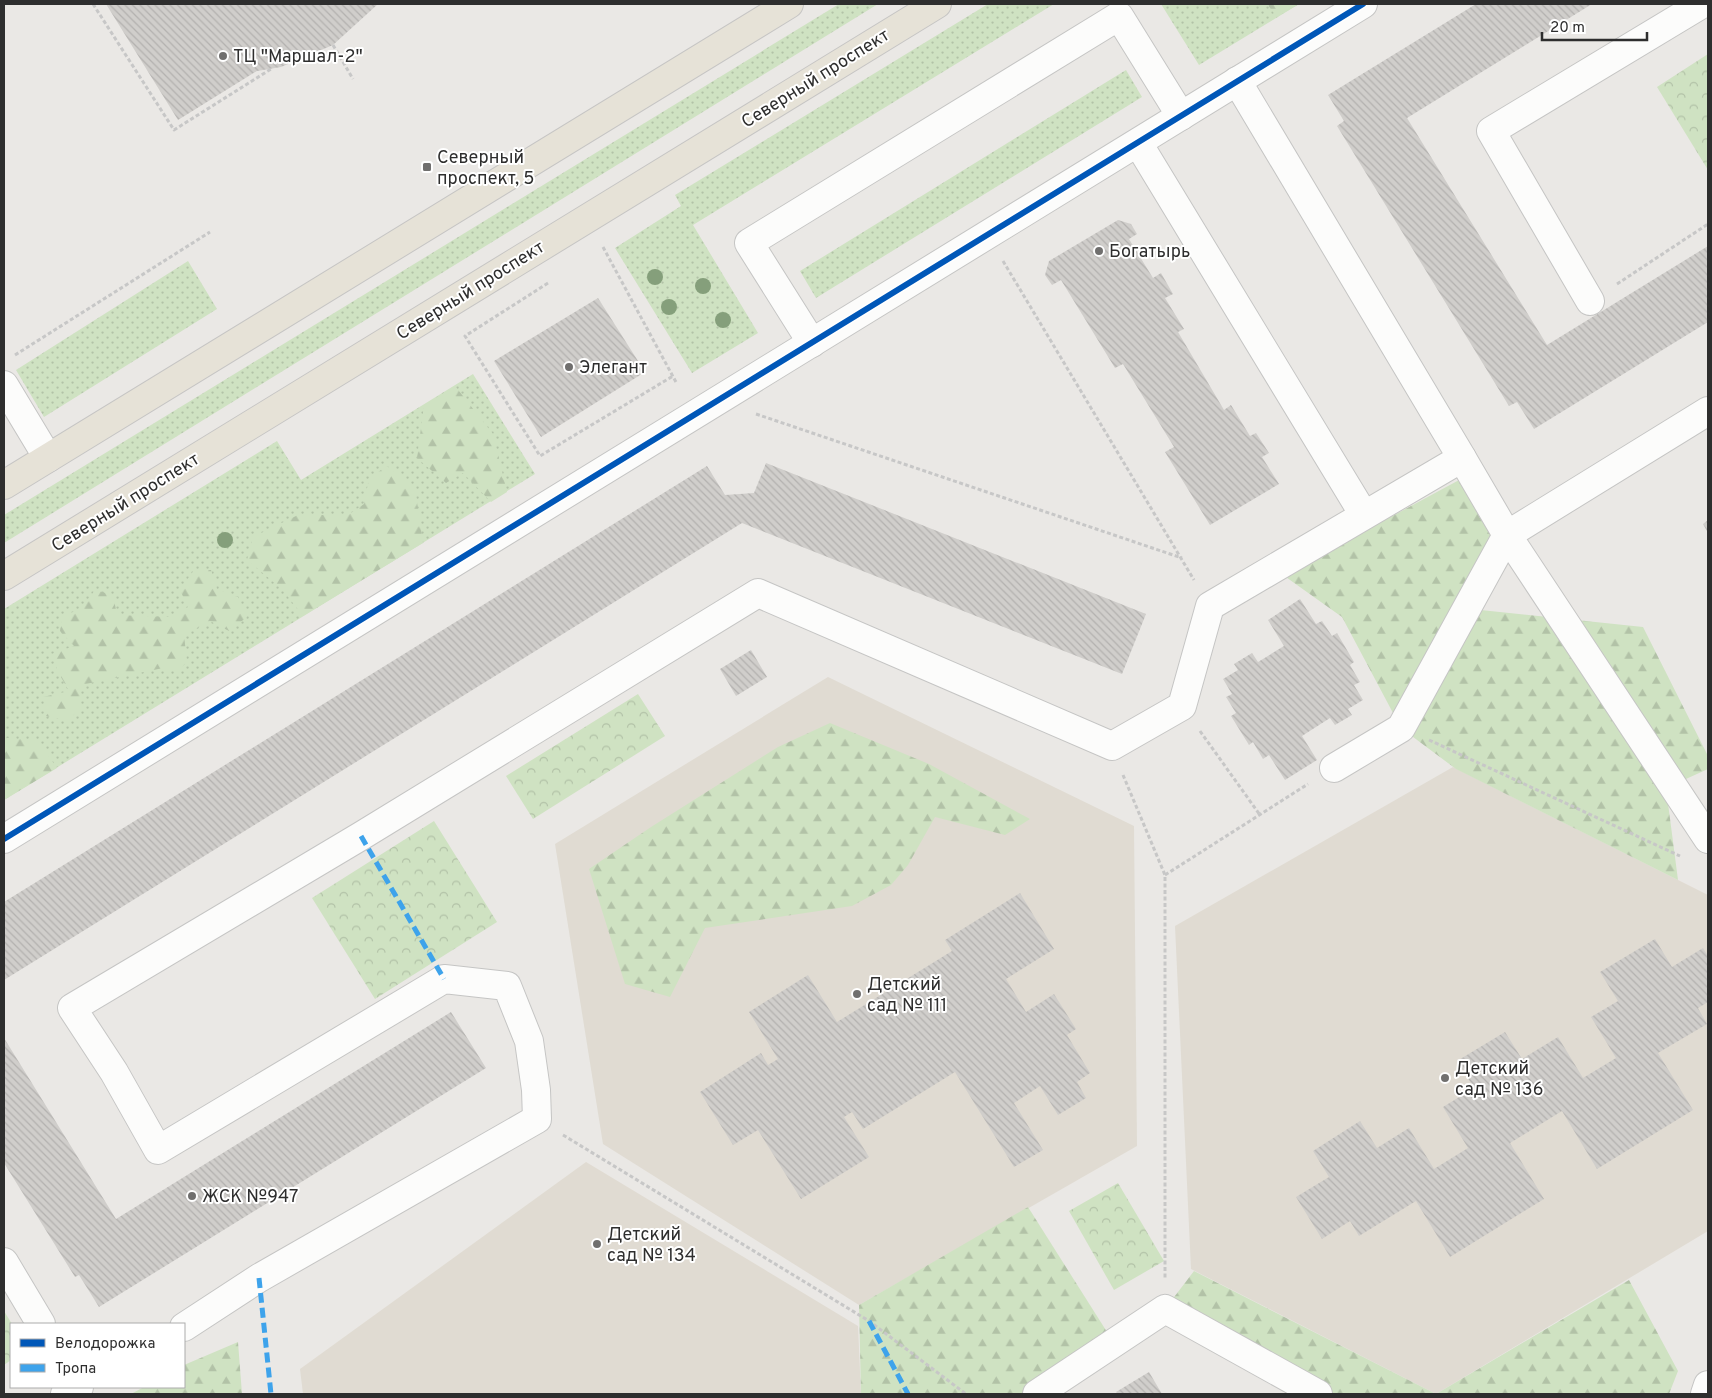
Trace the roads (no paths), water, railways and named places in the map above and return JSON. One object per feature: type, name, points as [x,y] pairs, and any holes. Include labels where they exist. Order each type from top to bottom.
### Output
[{"type":"main road","points":[[4,485],[789,4]]},
{"type":"main road","name":"Северный проспект","points":[[4,576],[936,4]]},
{"type":"street","points":[[4,839],[1364,4]]},
{"type":"street","points":[[1590,301],[1490,131],[1702,4]]},
{"type":"street","points":[[812,343],[749,243],[1119,16],[1181,116]]},
{"type":"street","points":[[1238,81],[1507,535],[1708,839]]},
{"type":"street","points":[[1138,143],[1364,515]]},
{"type":"street","points":[[4,385],[48,458]]},
{"type":"street","points":[[1334,768],[1401,728],[1507,535],[1708,411]]},
{"type":"street","points":[[185,1326],[259,1278],[537,1119],[536,1090],[529,1041],[506,986],[444,979],[158,1150],[114,1072],[72,1008],[361,836],[758,592],[1112,746],[1182,706],[1210,606],[1462,458]]},
{"type":"street","points":[[4,1262],[40,1323]]},
{"type":"street","points":[[1037,1394],[1165,1309],[1318,1394]]},
{"type":"street","points":[[1705,1394],[1708,1385]]},
{"type":"place","name":"ТЦ \"Маршал-2\"","points":[[223,56]]},
{"type":"place","name":"Северный проспект, 5","points":[[427,167]]},
{"type":"place","name":"Богатырь","points":[[1099,251]]},
{"type":"place","name":"Элегант","points":[[569,367]]},
{"type":"place","name":"Детский сад № 111","points":[[857,994]]},
{"type":"place","name":"Детский сад № 136","points":[[1445,1078]]},
{"type":"place","name":"ЖСК №947","points":[[192,1196]]},
{"type":"place","name":"Детский сад № 134","points":[[597,1244]]}]
